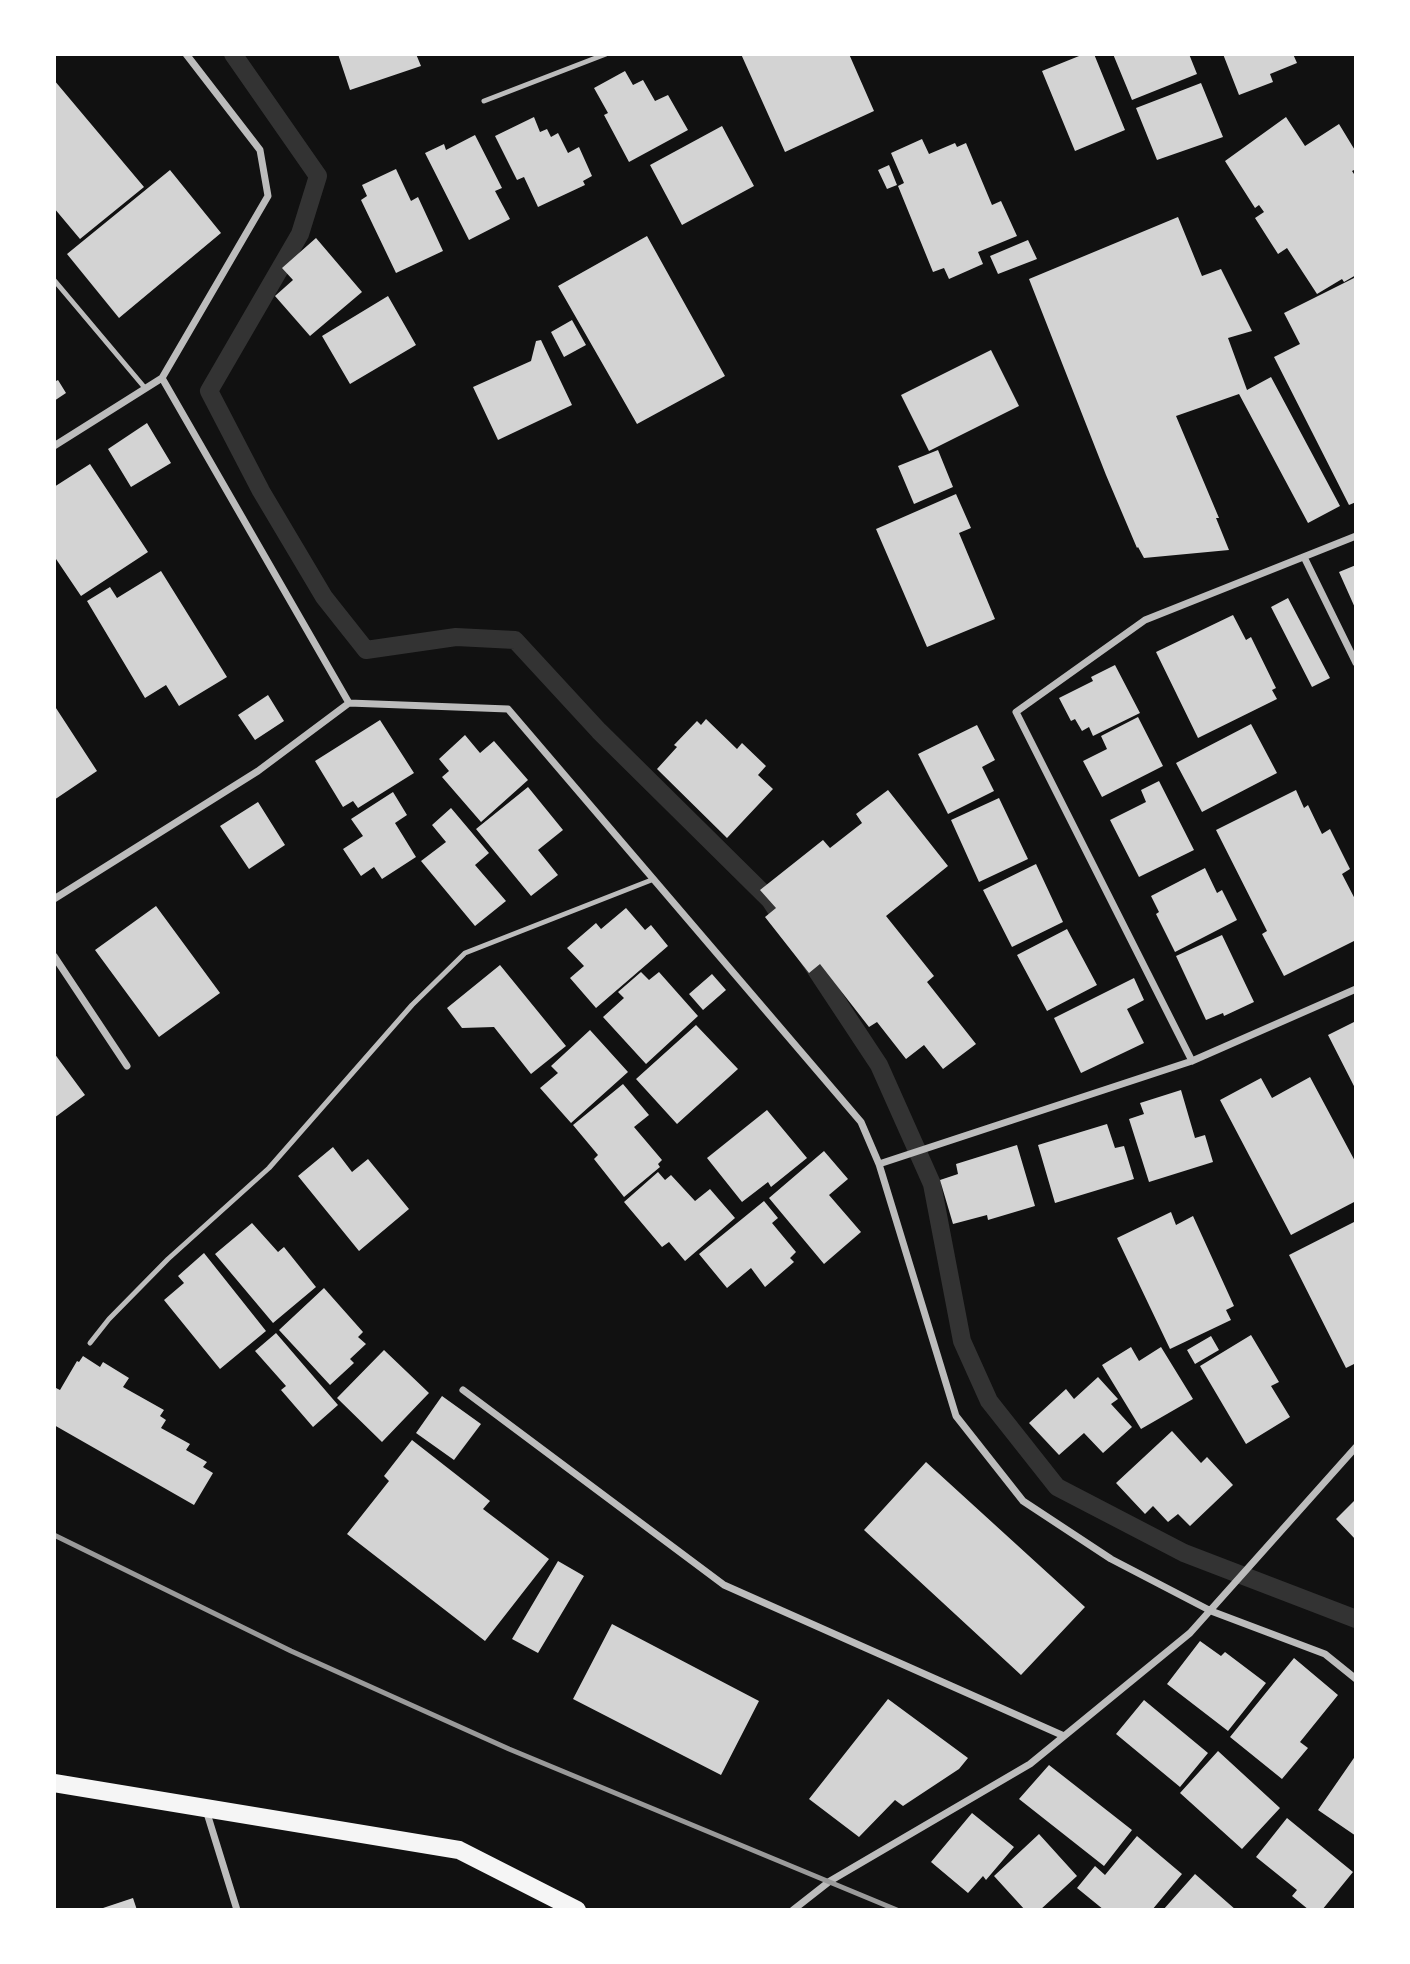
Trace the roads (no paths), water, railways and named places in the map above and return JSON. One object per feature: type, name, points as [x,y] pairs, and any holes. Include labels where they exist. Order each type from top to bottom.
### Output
[{"type":"main road","points":[[54,1783],[459,1850],[577,1910]]},
{"type":"street","points":[[54,446],[162,378],[268,196],[260,150],[186,54]]},
{"type":"street","points":[[162,378],[349,703]]},
{"type":"street","points":[[1192,1062],[1016,712],[1145,620],[1356,536]]},
{"type":"street","points":[[1304,557],[1356,663]]},
{"type":"street","points":[[54,899],[258,771],[349,703],[508,709],[861,1122],[879,1164],[956,1416],[1023,1501],[1111,1559],[1210,1611],[1325,1654],[1356,1679]]},
{"type":"street","points":[[54,956],[127,1066]]},
{"type":"street","points":[[879,1164],[1192,1062],[1356,989]]},
{"type":"street","points":[[463,1390],[724,1585],[1064,1736]]},
{"type":"street","points":[[793,1910],[830,1881],[1030,1764],[1189,1633],[1356,1447]]},
{"type":"street","points":[[205,1808],[237,1910]]},
{"type":"lane","points":[[485,101],[606,54]]},
{"type":"lane","points":[[54,281],[145,388]]},
{"type":"lane","points":[[90,1343],[109,1319],[168,1259],[269,1168],[412,1005],[465,953],[654,879]]},
{"type":"waterway","points":[[233,54],[318,176],[300,234],[209,391],[261,491],[324,597],[366,650],[456,637],[515,640],[599,731],[770,900],[787,926]]},
{"type":"waterway","points":[[803,950],[879,1065],[932,1184],[962,1341],[989,1401],[1057,1487],[1184,1553],[1356,1619]]},
{"type":"railway","points":[[54,1535],[291,1651],[509,1749],[897,1910]]}]
